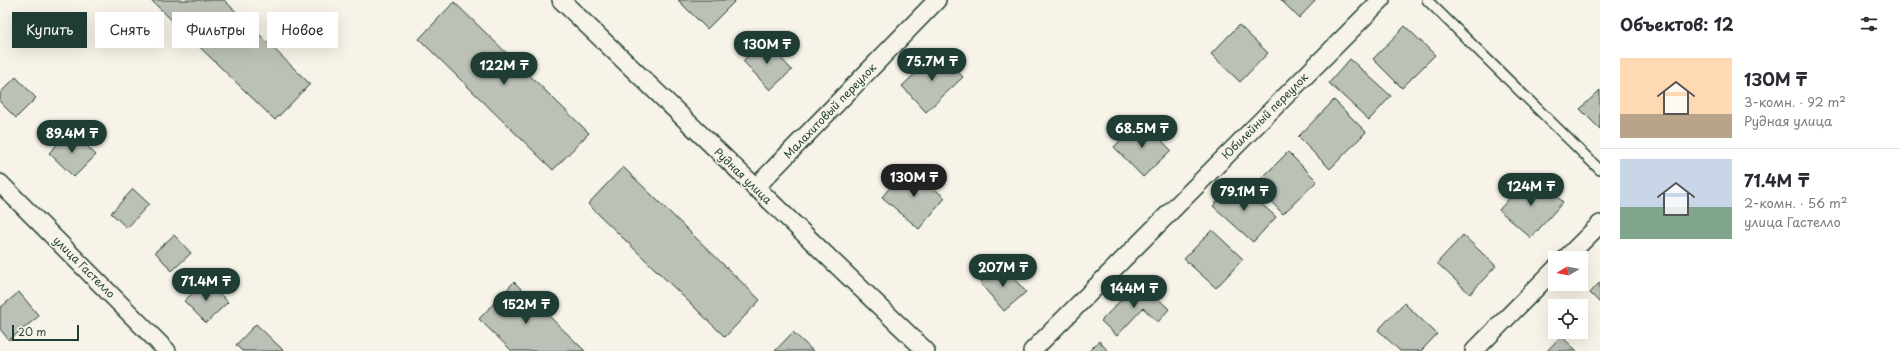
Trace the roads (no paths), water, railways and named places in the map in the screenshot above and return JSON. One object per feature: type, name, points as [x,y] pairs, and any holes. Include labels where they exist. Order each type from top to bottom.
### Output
[{"type":"street","name":"Рудная улица","points":[[561,0],[926,351]]},
{"type":"street","name":"Малахитовый переулок","points":[[756,188],[937,0]]},
{"type":"street","name":"Юбилейный переулок","points":[[1032,351],[1380,0]]},
{"type":"street","name":"улица Гастелло","points":[[0,183],[167,351]]},
{"type":"street","points":[[1573,251],[1600,224]]},
{"type":"street","points":[[1474,351],[1548,276]]},
{"type":"lane","points":[[1427,0],[1600,170]]}]
